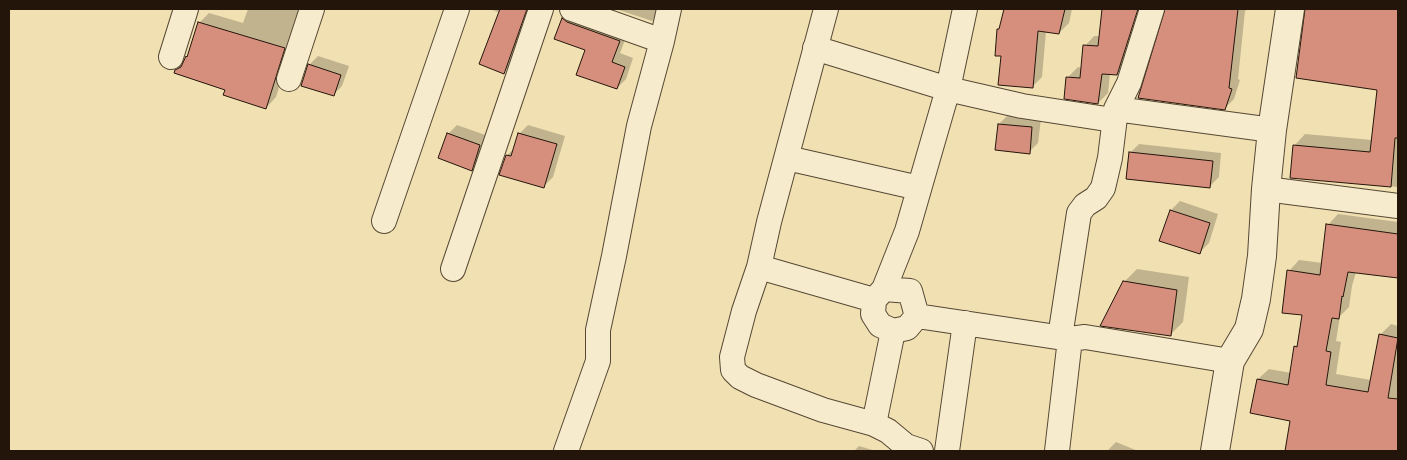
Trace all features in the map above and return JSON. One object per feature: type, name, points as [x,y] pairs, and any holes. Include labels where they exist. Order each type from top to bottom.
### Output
[{"type":"street","points":[[171,57],[186,9]]},
{"type":"street","points":[[289,79],[312,9]]},
{"type":"street","points":[[384,221],[457,9]]},
{"type":"street","points":[[454,269],[541,9]]},
{"type":"street","points":[[572,9],[662,40]]},
{"type":"street","points":[[566,451],[598,361],[598,330],[639,126],[669,9]]},
{"type":"street","points":[[826,9],[800,100],[759,267],[744,311],[732,357],[733,370],[740,377],[756,385],[823,410],[874,424],[888,431],[910,450]]},
{"type":"street","points":[[917,316],[907,328],[893,331],[880,325],[873,314],[879,294],[907,231],[948,89],[965,9]]},
{"type":"street","points":[[1057,451],[1065,338],[1079,213],[1085,205],[1096,198],[1103,188],[1110,158],[1115,114],[1129,83],[1152,9]]},
{"type":"street","points":[[1216,451],[1230,361],[1249,329],[1256,299],[1262,256],[1272,130],[1290,9]]},
{"type":"street","points":[[815,48],[948,89],[1022,106],[1272,130]]},
{"type":"street","points":[[787,158],[919,188]]},
{"type":"street","points":[[1266,189],[1398,206]]},
{"type":"street","points":[[759,267],[879,294],[910,291],[917,316]]},
{"type":"street","points":[[917,316],[1065,338],[1085,337],[1230,361]]},
{"type":"street","points":[[947,451],[965,323]]},
{"type":"street","points":[[874,424],[893,331]]},
{"type":"building","points":[[500,9],[527,9],[504,74],[479,64]]},
{"type":"building","points":[[1004,9],[1065,9],[1059,34],[1038,31],[1033,88],[998,85],[1001,56],[995,56],[997,29],[999,29]]},
{"type":"building","points":[[1102,9],[1138,9],[1117,75],[1102,74],[1098,104],[1064,99],[1066,77],[1080,78],[1083,45],[1098,46]]},
{"type":"building","points":[[1165,9],[1238,9],[1229,88],[1232,89],[1225,110],[1138,98]]},
{"type":"building","points":[[1305,9],[1398,9],[1398,138],[1395,138],[1391,187],[1290,178],[1293,145],[1370,152],[1377,90],[1296,78]]},
{"type":"building","points":[[562,18],[567,22],[620,41],[612,62],[625,67],[617,89],[576,75],[585,50],[554,39]]},
{"type":"building","points":[[198,22],[285,48],[266,109],[223,95],[225,90],[174,73],[175,70],[181,67],[187,57]]},
{"type":"building","points":[[308,64],[341,75],[334,96],[301,86]]},
{"type":"building","points":[[998,124],[1032,127],[1030,154],[995,150]]},
{"type":"building","points":[[447,133],[480,145],[472,171],[438,158]]},
{"type":"building","points":[[518,133],[557,144],[544,188],[499,175],[506,155],[511,156]]},
{"type":"building","points":[[1129,152],[1213,161],[1210,188],[1126,179]]},
{"type":"building","points":[[1170,210],[1210,223],[1200,254],[1159,241]]},
{"type":"building","points":[[1326,224],[1398,234],[1398,278],[1348,272],[1339,319],[1332,318],[1326,351],[1331,352],[1326,385],[1368,392],[1379,334],[1398,338],[1388,398],[1398,399],[1398,451],[1285,451],[1290,421],[1250,413],[1257,379],[1288,385],[1294,346],[1297,347],[1302,315],[1282,313],[1287,270],[1320,275]]},
{"type":"building","points":[[1123,281],[1177,290],[1171,336],[1100,326]]}]
